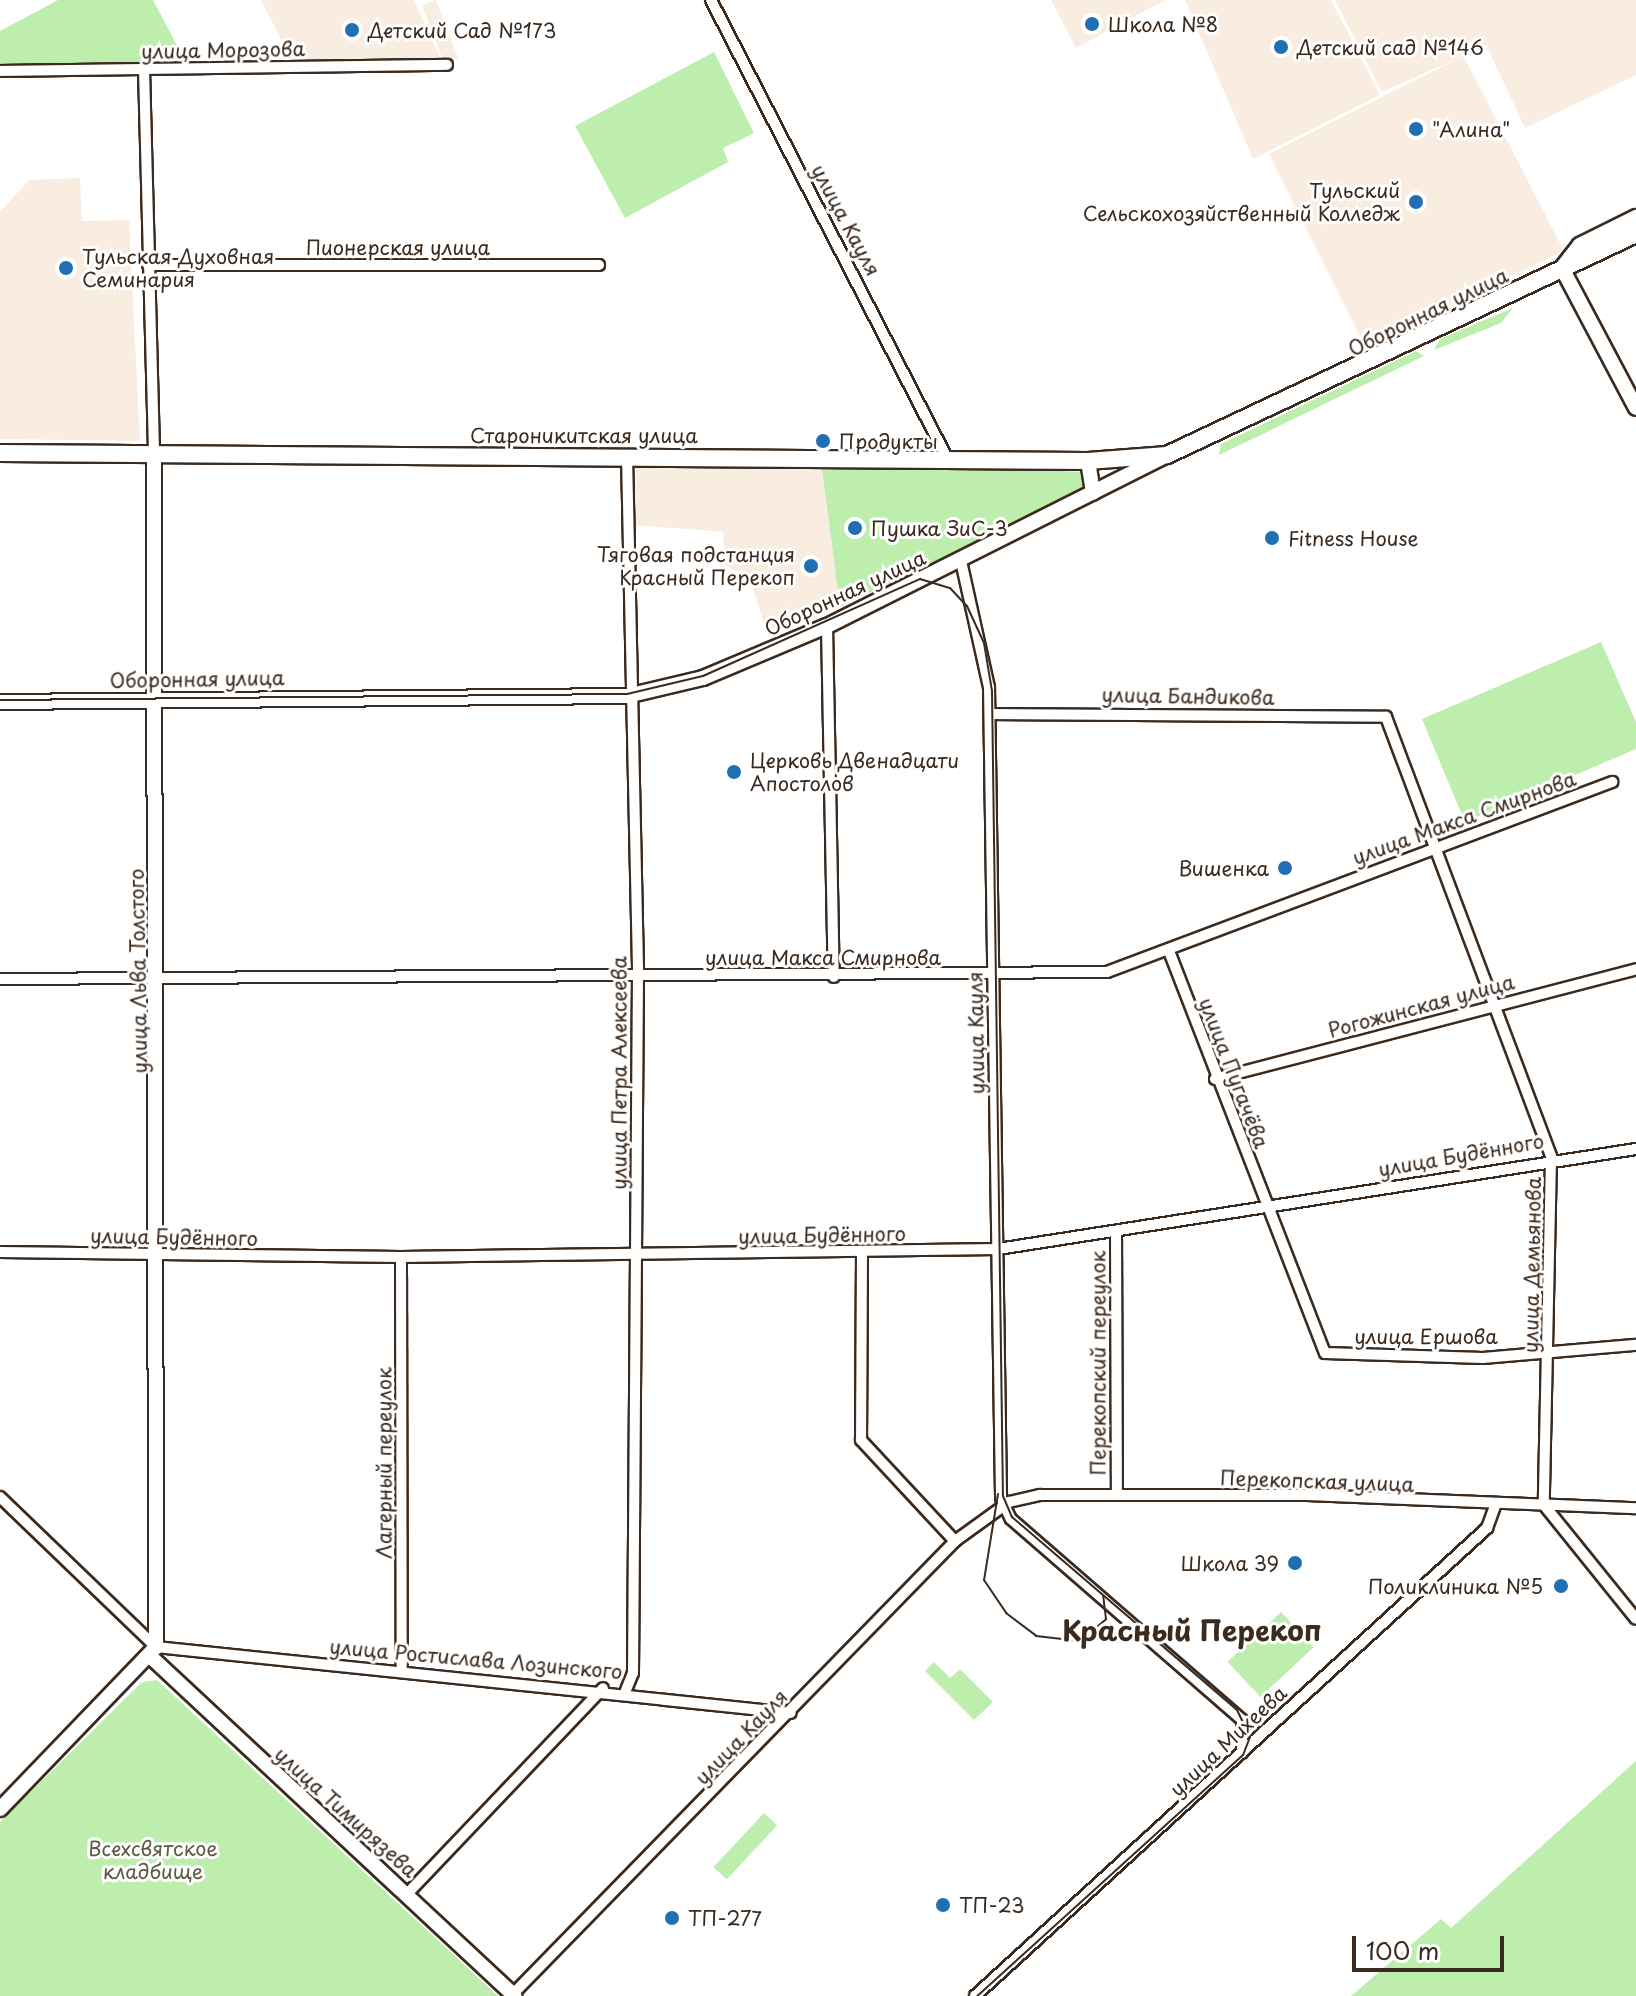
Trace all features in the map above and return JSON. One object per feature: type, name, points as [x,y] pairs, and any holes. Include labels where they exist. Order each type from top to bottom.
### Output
[{"type":"main road","points":[[1569,263],[1636,218]]},
{"type":"main road","name":"Оборонная улица","points":[[1167,455],[1636,234]]},
{"type":"main road","name":"Староникитская улица","points":[[0,453],[627,455],[1088,461],[1167,455]]},
{"type":"street","name":"улица Кауля","points":[[711,0],[947,458]]},
{"type":"street","name":"улица Морозова","points":[[0,71],[447,65]]},
{"type":"street","name":"улица Льва Толстого","points":[[144,69],[154,453],[153,699],[160,982],[154,1652]]},
{"type":"street","points":[[1569,263],[1636,408]]},
{"type":"street","name":"Пионерская улица","points":[[148,265],[599,265]]},
{"type":"street","name":"улица Петра Алексеева","points":[[626,1690],[633,1673],[638,976],[627,696],[627,455]]},
{"type":"street","name":"Оборонная улица","points":[[0,702],[627,696],[703,678],[827,626],[1167,455]]},
{"type":"street","points":[[1088,461],[1093,493]]},
{"type":"street","name":"улица Кауля","points":[[513,1995],[791,1713],[955,1541],[1002,1509],[990,714],[986,657],[961,561]]},
{"type":"street","points":[[827,626],[834,977]]},
{"type":"street","name":"улица Бандикова","points":[[990,714],[1386,717]]},
{"type":"street","name":"улица Демьянова","points":[[1386,717],[1439,844],[1494,1005],[1551,1157],[1550,1350],[1544,1505]]},
{"type":"street","name":"улица Макса Смирнова","points":[[0,979],[160,982],[1107,972],[1169,951],[1439,844],[1612,782]]},
{"type":"street","name":"улица Пугачёва","points":[[1169,951],[1266,1207]]},
{"type":"street","name":"Рогожинская улица","points":[[1215,1079],[1636,969]]},
{"type":"street","name":"улица Будённого","points":[[0,1252],[401,1257],[998,1249],[1266,1207],[1551,1157],[1636,1149]]},
{"type":"street","name":"улица Ершова","points":[[1266,1207],[1325,1353],[1483,1358],[1636,1345]]},
{"type":"street","name":"Перекопский переулок","points":[[1116,1231],[1117,1495]]},
{"type":"street","points":[[862,1253],[861,1440],[955,1541]]},
{"type":"street","name":"Лагерный переулок","points":[[401,1257],[402,1670]]},
{"type":"street","name":"Перекопская улица","points":[[1002,1509],[1040,1495],[1636,1508]]},
{"type":"street","name":"улица Тимирязева","points":[[0,1497],[154,1652],[513,1995]]},
{"type":"street","points":[[1544,1505],[1636,1619]]},
{"type":"street","name":"улица Михеева","points":[[975,1996],[1487,1528],[1495,1506]]},
{"type":"street","points":[[1002,1509],[1242,1720],[1242,1753]]},
{"type":"street","points":[[0,1809],[154,1652]]},
{"type":"street","name":"улица Ростислава Лозинского","points":[[154,1652],[626,1690],[791,1713]]},
{"type":"street","points":[[407,1894],[603,1688]]},
{"type":"shaded area","name":"Детский Сад №173","points":[[261,0],[414,0],[441,60],[292,61]]},
{"type":"shaded area","points":[[436,0],[458,58],[444,63],[422,5]]},
{"type":"shaded area","name":"Школа №8","points":[[1051,0],[1165,0],[1076,48]]},
{"type":"shaded area","name":"Детский сад №146","points":[[1185,0],[1331,0],[1380,95],[1253,159]]},
{"type":"shaded area","name":"Тульский Сельскохозяйственный Колледж","points":[[1335,0],[1636,0],[1636,75],[1525,128],[1486,45],[1463,55],[1564,251],[1365,346],[1269,154],[1461,57],[1382,92]]},
{"type":"shaded area","name":"Тульская Духовная Семинария","points":[[80,178],[82,221],[129,220],[140,441],[0,439],[0,212],[29,180]]},
{"type":"shaded area","points":[[636,468],[822,469],[840,607],[768,636],[749,577],[725,565],[723,532],[634,525]]},
{"type":"green space","points":[[58,0],[153,0],[182,55],[156,56],[157,64],[0,67],[0,31]]},
{"type":"green space","points":[[714,52],[754,133],[723,148],[728,162],[625,218],[575,126]]},
{"type":"green space","points":[[1513,308],[1501,323],[1434,350],[1440,339]]},
{"type":"green space","points":[[1416,351],[1424,356],[1219,455],[1221,444]]},
{"type":"green space","points":[[978,467],[1083,472],[1087,489],[840,607],[822,469]]},
{"type":"green space","points":[[1601,642],[1636,722],[1636,749],[1465,822],[1422,719]]},
{"type":"green space","points":[[1281,1612],[1314,1647],[1260,1697],[1228,1662]]},
{"type":"green space","points":[[934,1662],[950,1678],[960,1669],[993,1702],[974,1720],[925,1671]]},
{"type":"green space","name":"Всехсвятское кладбище","points":[[157,1680],[498,1996],[0,1996],[0,1822],[142,1682]]},
{"type":"green space","points":[[1636,1761],[1636,1996],[1351,1996],[1441,1919],[1451,1928]]},
{"type":"green space","points":[[764,1813],[777,1825],[727,1879],[714,1867]]},
{"type":"tram line","points":[[0,700],[627,694],[703,676],[920,579],[950,588],[967,606],[984,643],[992,691],[1003,1496],[1012,1517],[1237,1710],[1250,1737],[1243,1755],[977,1996]]},
{"type":"tram line","points":[[998,1494],[984,1580],[1006,1613],[1036,1636],[1080,1641],[1106,1619],[1103,1596]]},
{"type":"tram line","points":[[1088,1638],[1143,1636]]},
{"type":"place","name":"Школа №8","points":[[1092,24]]},
{"type":"place","name":"Детский Сад №173","points":[[352,30]]},
{"type":"place","name":"Детский сад №146","points":[[1281,47]]},
{"type":"place","name":"\"Алина\"","points":[[1416,129]]},
{"type":"place","name":"Тульский Сельскохозяйственный Колледж","points":[[1416,202]]},
{"type":"place","name":"Тульская Духовная Семинария","points":[[66,268]]},
{"type":"place","name":"Продукты","points":[[823,441]]},
{"type":"place","name":"Пушка ЗиС-3","points":[[855,528]]},
{"type":"place","name":"Fitness House","points":[[1272,538]]},
{"type":"place","name":"Тяговая подстанция Красный Перекоп","points":[[811,566]]},
{"type":"place","name":"Церковь Двенадцати Апостолов","points":[[734,772]]},
{"type":"place","name":"Вишенка","points":[[1285,868]]},
{"type":"place","name":"Школа 39","points":[[1295,1563]]},
{"type":"place","name":"Поликлиника №5","points":[[1561,1586]]},
{"type":"place","name":"ТП-23","points":[[943,1905]]},
{"type":"place","name":"ТП-277","points":[[672,1918]]},
{"type":"district","name":"Красный Перекоп","points":[[1192,1630]]}]
